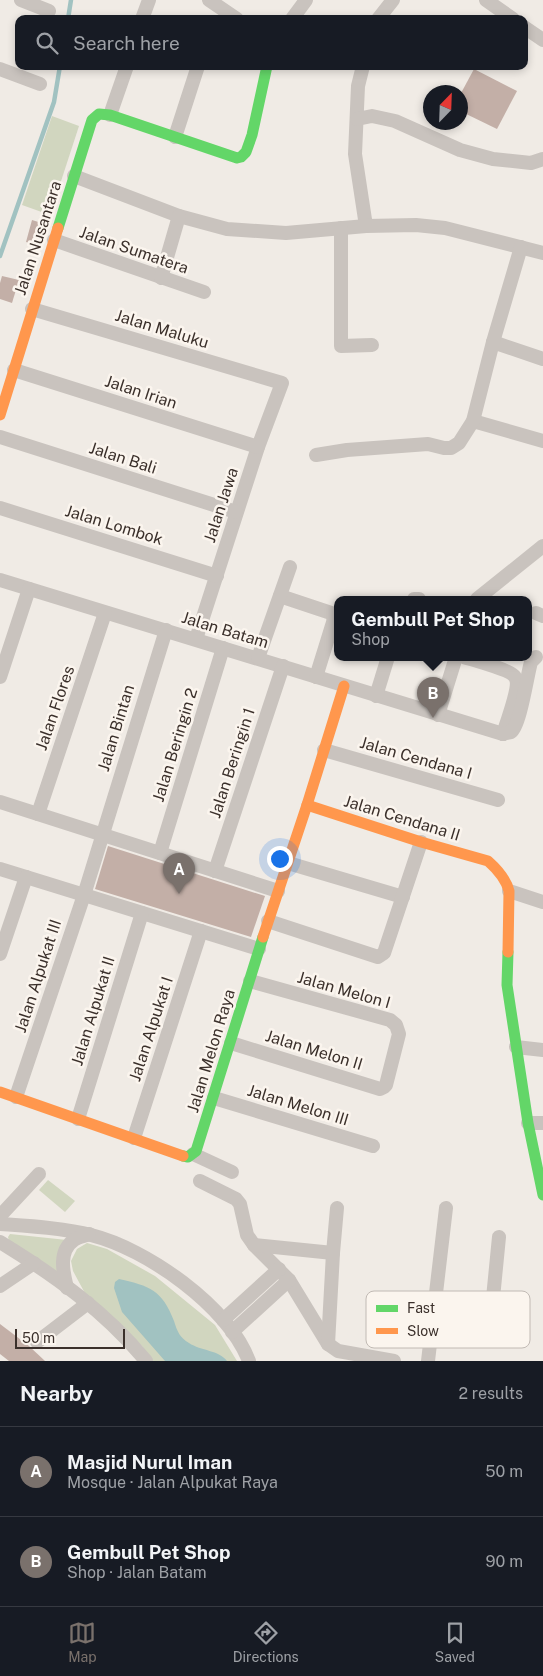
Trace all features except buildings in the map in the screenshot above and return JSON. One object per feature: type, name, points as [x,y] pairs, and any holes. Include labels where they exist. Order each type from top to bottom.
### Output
[{"type":"street","points":[[21,0],[49,11]]},
{"type":"street","points":[[143,15],[149,0]]},
{"type":"street","points":[[295,15],[306,0]]},
{"type":"street","points":[[381,15],[393,0]]},
{"type":"street","points":[[486,0],[507,15]]},
{"type":"street","points":[[215,6],[230,15]]},
{"type":"street","points":[[528,30],[543,40]]},
{"type":"street","points":[[0,68],[40,84]]},
{"type":"street","points":[[125,70],[110,115],[236,158],[241,157],[246,152],[252,135],[266,70]]},
{"type":"street","points":[[175,137],[197,70]]},
{"type":"street","points":[[362,70],[358,86],[355,154],[366,226]]},
{"type":"street","name":"Jalan Nusantara","points":[[0,415],[92,120],[99,114],[110,115]]},
{"type":"street","points":[[356,118],[372,116],[395,121],[460,150],[493,159],[530,163],[543,159]]},
{"type":"street","points":[[74,176],[179,216],[227,229],[286,233],[366,226],[416,225],[445,228],[543,253]]},
{"type":"street","points":[[161,278],[179,216]]},
{"type":"street","points":[[342,228],[341,346],[372,345]]},
{"type":"street","name":"Jalan Sumatera","points":[[54,240],[204,292]]},
{"type":"street","points":[[316,455],[348,450],[428,444],[451,448],[465,435],[473,421],[493,342],[521,247]]},
{"type":"street","name":"Jalan Maluku","points":[[32,309],[282,383]]},
{"type":"street","points":[[493,342],[543,359]]},
{"type":"street","name":"Jalan Irian","points":[[14,370],[258,447]]},
{"type":"street","name":"Jalan Jawa","points":[[196,639],[236,512],[282,383]]},
{"type":"street","points":[[473,421],[543,441]]},
{"type":"street","name":"Jalan Bali","points":[[0,437],[236,512]]},
{"type":"street","name":"Jalan Lombok","points":[[0,508],[217,576]]},
{"type":"street","points":[[481,596],[543,546]]},
{"type":"street","points":[[258,658],[290,567]]},
{"type":"street","name":"Jalan Batam","points":[[0,580],[503,734]]},
{"type":"street","points":[[0,678],[29,590]]},
{"type":"street","points":[[280,596],[334,615],[316,677]]},
{"type":"street","name":"Jalan Flores","points":[[38,814],[105,613]]},
{"type":"street","name":"Jalan Bintan","points":[[84,895],[166,630]]},
{"type":"street","name":"Jalan Beringin 2","points":[[160,853],[223,648]]},
{"type":"street","points":[[503,734],[510,732],[517,723],[531,662],[536,657]]},
{"type":"street","points":[[376,696],[387,661]]},
{"type":"street","points":[[438,715],[455,661]]},
{"type":"street","points":[[476,661],[506,671],[515,676],[517,680],[513,702],[503,734]]},
{"type":"street","name":"Jalan Beringin 1","points":[[215,871],[283,666]]},
{"type":"street","name":"Jalan Melon Raya","points":[[190,1156],[196,1151],[214,1098],[259,949],[344,686]]},
{"type":"street","name":"Jalan Cendana I","points":[[324,750],[498,800]]},
{"type":"street","points":[[0,802],[278,891]]},
{"type":"street","name":"Jalan Cendana II","points":[[307,805],[420,842],[488,861],[502,875],[509,891]]},
{"type":"street","points":[[268,921],[378,957],[384,953],[420,842]]},
{"type":"street","points":[[288,863],[403,897]]},
{"type":"street","points":[[0,869],[259,949]]},
{"type":"street","points":[[0,954],[26,877]]},
{"type":"street","points":[[543,902],[509,891],[507,985],[528,1122],[543,1195]]},
{"type":"street","name":"Jalan Alpukat III","points":[[16,1097],[84,895]]},
{"type":"street","name":"Jalan Alpukat II","points":[[78,1119],[142,913]]},
{"type":"street","name":"Jalan Alpukat I","points":[[134,1138],[201,931]]},
{"type":"street","name":"Jalan Melon I","points":[[250,981],[390,1020],[396,1025],[399,1034],[386,1084]]},
{"type":"street","name":"Jalan Melon II","points":[[231,1043],[380,1089],[384,1088],[386,1084]]},
{"type":"street","points":[[516,1047],[543,1050]]},
{"type":"street","points":[[0,1092],[232,1172]]},
{"type":"street","name":"Jalan Melon III","points":[[214,1098],[373,1146]]},
{"type":"street","points":[[528,1122],[543,1123]]},
{"type":"street","points":[[0,1216],[39,1174]]},
{"type":"street","points":[[200,1181],[236,1199],[240,1204],[247,1234],[254,1245],[289,1280],[328,1344],[338,1351],[394,1361]]},
{"type":"street","points":[[328,1344],[337,1208]]},
{"type":"street","points":[[437,1291],[446,1208]]},
{"type":"street","points":[[0,1224],[90,1234],[117,1243],[148,1260],[205,1300],[232,1332],[249,1361]]},
{"type":"street","points":[[67,1288],[63,1272],[63,1259],[67,1248],[74,1240],[90,1234]]},
{"type":"street","points":[[494,1291],[498,1237]]},
{"type":"street","points":[[0,1242],[34,1263],[88,1303],[121,1333],[146,1361]]},
{"type":"street","points":[[254,1245],[333,1253]]},
{"type":"street","points":[[0,1286],[34,1263]]},
{"type":"street","points":[[223,1320],[280,1269]]},
{"type":"street","points":[[232,1332],[289,1280]]},
{"type":"street","points":[[37,1342],[88,1303]]},
{"type":"street","points":[[428,1361],[430,1348]]},
{"type":"green space","points":[[52,116],[79,126],[50,215],[22,205]]},
{"type":"green space","points":[[48,1180],[75,1201],[65,1212],[39,1190]]},
{"type":"green space","points":[[10,1234],[67,1240],[58,1273],[9,1241],[8,1237]]},
{"type":"green space","points":[[87,1243],[107,1249],[155,1276],[215,1325],[237,1361],[153,1361],[142,1346],[87,1297],[73,1271],[71,1261],[77,1249]]},
{"type":"water","points":[[119,1279],[139,1284],[154,1291],[165,1302],[183,1339],[194,1346],[224,1357],[227,1361],[165,1361],[122,1312],[114,1288],[115,1282]]},
{"type":"waterway","points":[[69,15],[71,0]]},
{"type":"waterway","points":[[0,256],[54,102],[59,70]]},
{"type":"traffic: fast","points":[[58,228],[92,120],[99,114],[110,115],[237,158],[241,157],[246,152],[252,135],[266,70]]},
{"type":"traffic: fast","points":[[183,1156],[188,1157],[196,1151],[263,937]]},
{"type":"traffic: fast","points":[[508,952],[507,985],[528,1123],[543,1195]]},
{"type":"traffic: slow","points":[[0,415],[58,228]]},
{"type":"traffic: slow","points":[[263,937],[344,686]]},
{"type":"traffic: slow","points":[[307,805],[421,842],[488,861],[506,882],[509,891],[508,952]]},
{"type":"traffic: slow","points":[[0,1092],[183,1156]]},
{"type":"place","name":"Gembull Pet Shop","points":[[433,718]]},
{"type":"place","name":"Masjid Nurul Iman","points":[[179,894]]}]
